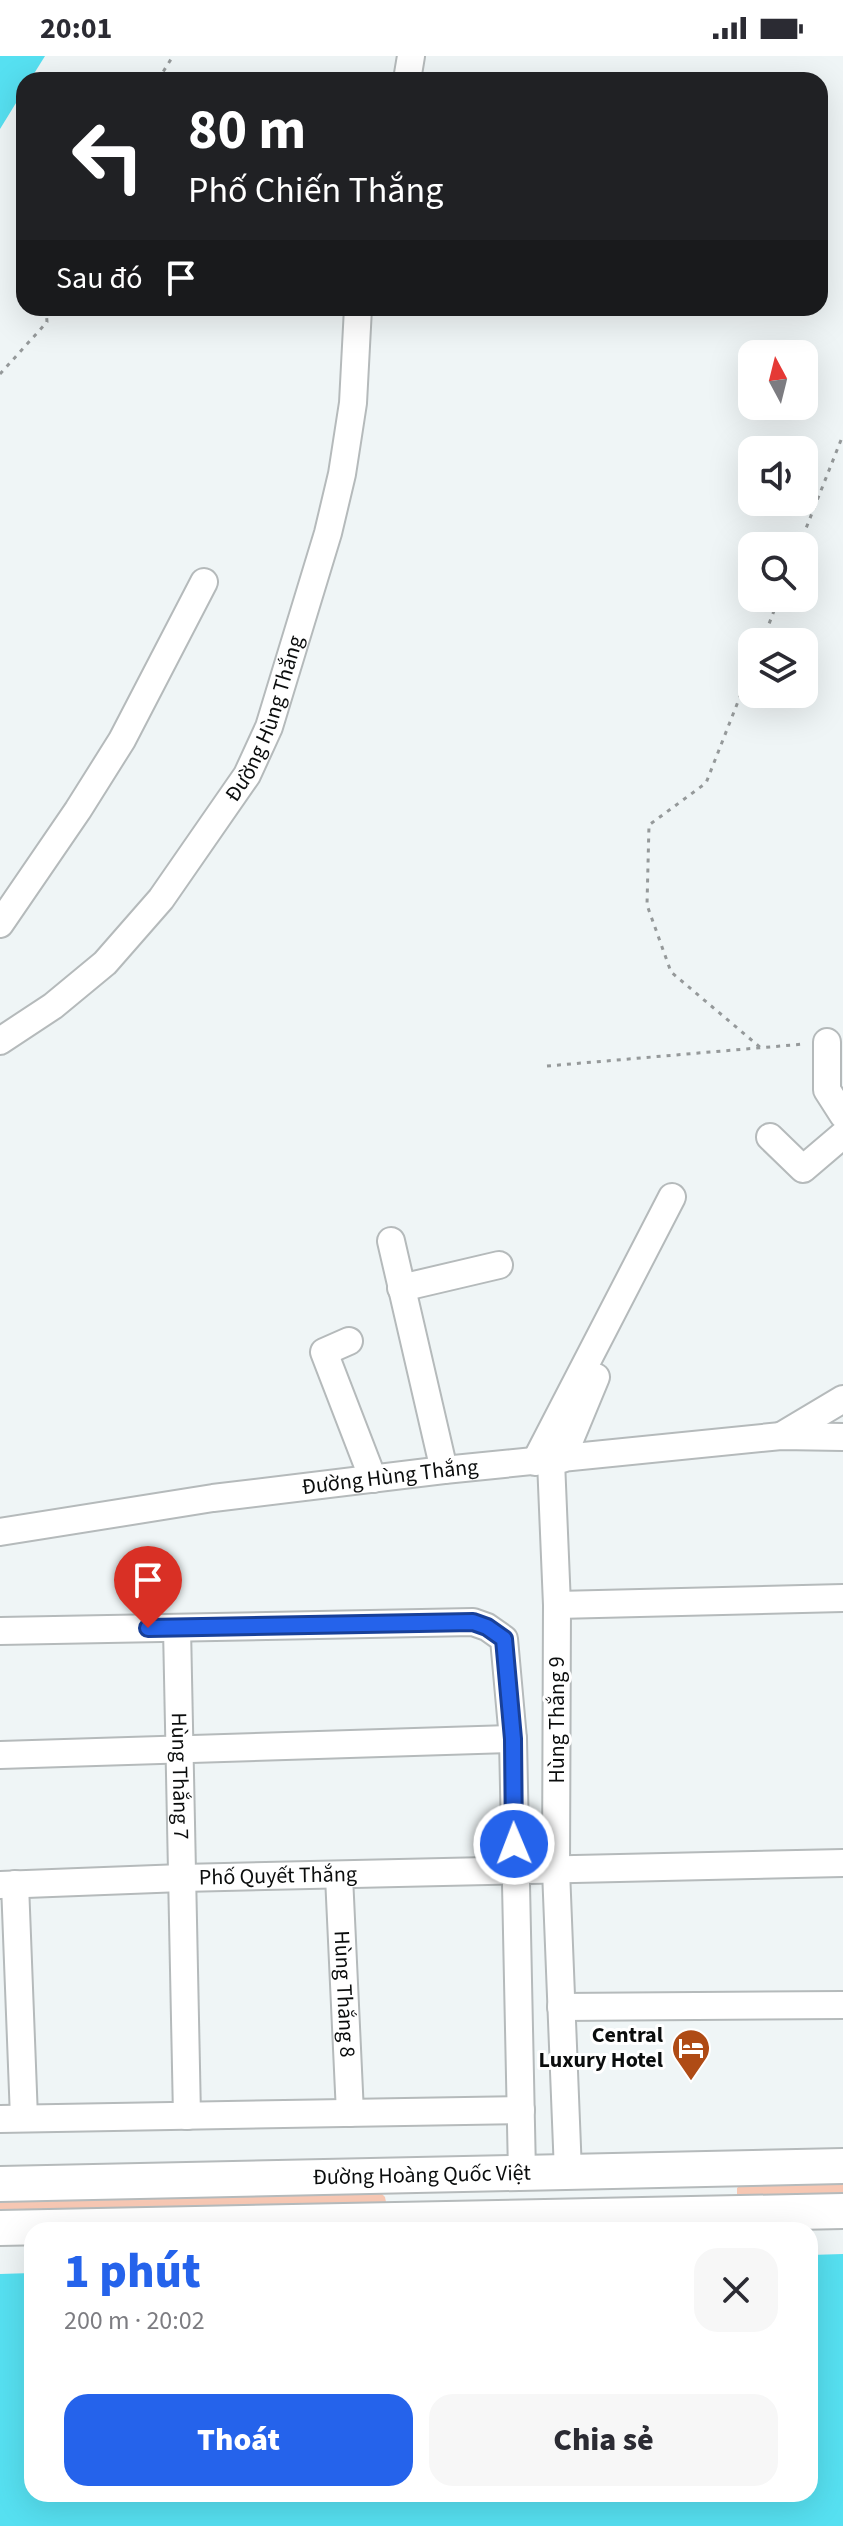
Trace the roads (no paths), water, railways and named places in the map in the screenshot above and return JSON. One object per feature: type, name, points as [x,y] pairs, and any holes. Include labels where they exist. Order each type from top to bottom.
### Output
[{"type":"main road","name":"Đường Hoàng Quốc Việt","points":[[0,2184],[843,2166]]},
{"type":"main road","points":[[568,2172],[571,2216]]},
{"type":"main road","points":[[522,2173],[523,2217]]},
{"type":"main road","name":"Đường Hoàng Quốc Việt","points":[[285,2222],[843,2211]]},
{"type":"main road","name":"Đường Hoàng Quốc Việt","points":[[0,2228],[24,2227]]},
{"type":"street","name":"Đường Hùng Thắng","points":[[0,1041],[53,1006],[105,963],[161,899],[247,775],[269,727],[328,533],[353,403],[358,316]]},
{"type":"street","points":[[0,924],[122,740],[204,582]]},
{"type":"street","points":[[827,1042],[827,1090],[843,1115]]},
{"type":"street","points":[[770,1137],[803,1169],[843,1135]]},
{"type":"street","points":[[549,1461],[672,1197]]},
{"type":"street","points":[[391,1241],[444,1470]]},
{"type":"street","points":[[401,1288],[499,1265]]},
{"type":"street","points":[[549,1461],[637,1299]]},
{"type":"street","points":[[349,1341],[324,1352],[373,1479]]},
{"type":"street","points":[[781,1436],[843,1399]]},
{"type":"street","name":"Đường Hùng Thắng","points":[[0,1532],[213,1498],[444,1470],[781,1436],[843,1437]]},
{"type":"street","name":"Hùng Thắng 9","points":[[549,1461],[557,1605],[556,1870],[568,2172]]},
{"type":"street","points":[[557,1605],[843,1598]]},
{"type":"street","points":[[0,1631],[473,1622],[504,1639],[513,1739],[522,2173]]},
{"type":"street","name":"Hùng Thắng 7","points":[[177,1628],[187,2116]]},
{"type":"street","points":[[0,1755],[513,1739]]},
{"type":"street","name":"Phố Quyết Thắng","points":[[7,1884],[843,1863]]},
{"type":"street","name":"Hùng Thắng 8","points":[[339,1876],[350,2113]]},
{"type":"street","points":[[7,1884],[12,2119],[521,2110]]},
{"type":"street","points":[[561,2007],[843,2005]]},
{"type":"water","points":[[0,56],[45,56],[35,72],[16,72],[16,103],[0,129]]},
{"type":"water","points":[[843,2254],[843,2526],[0,2526],[0,2274],[24,2273],[24,2502],[818,2502],[818,2255]]},
{"type":"place","name":"Central Luxury Hotel","points":[[691,2082]]}]
